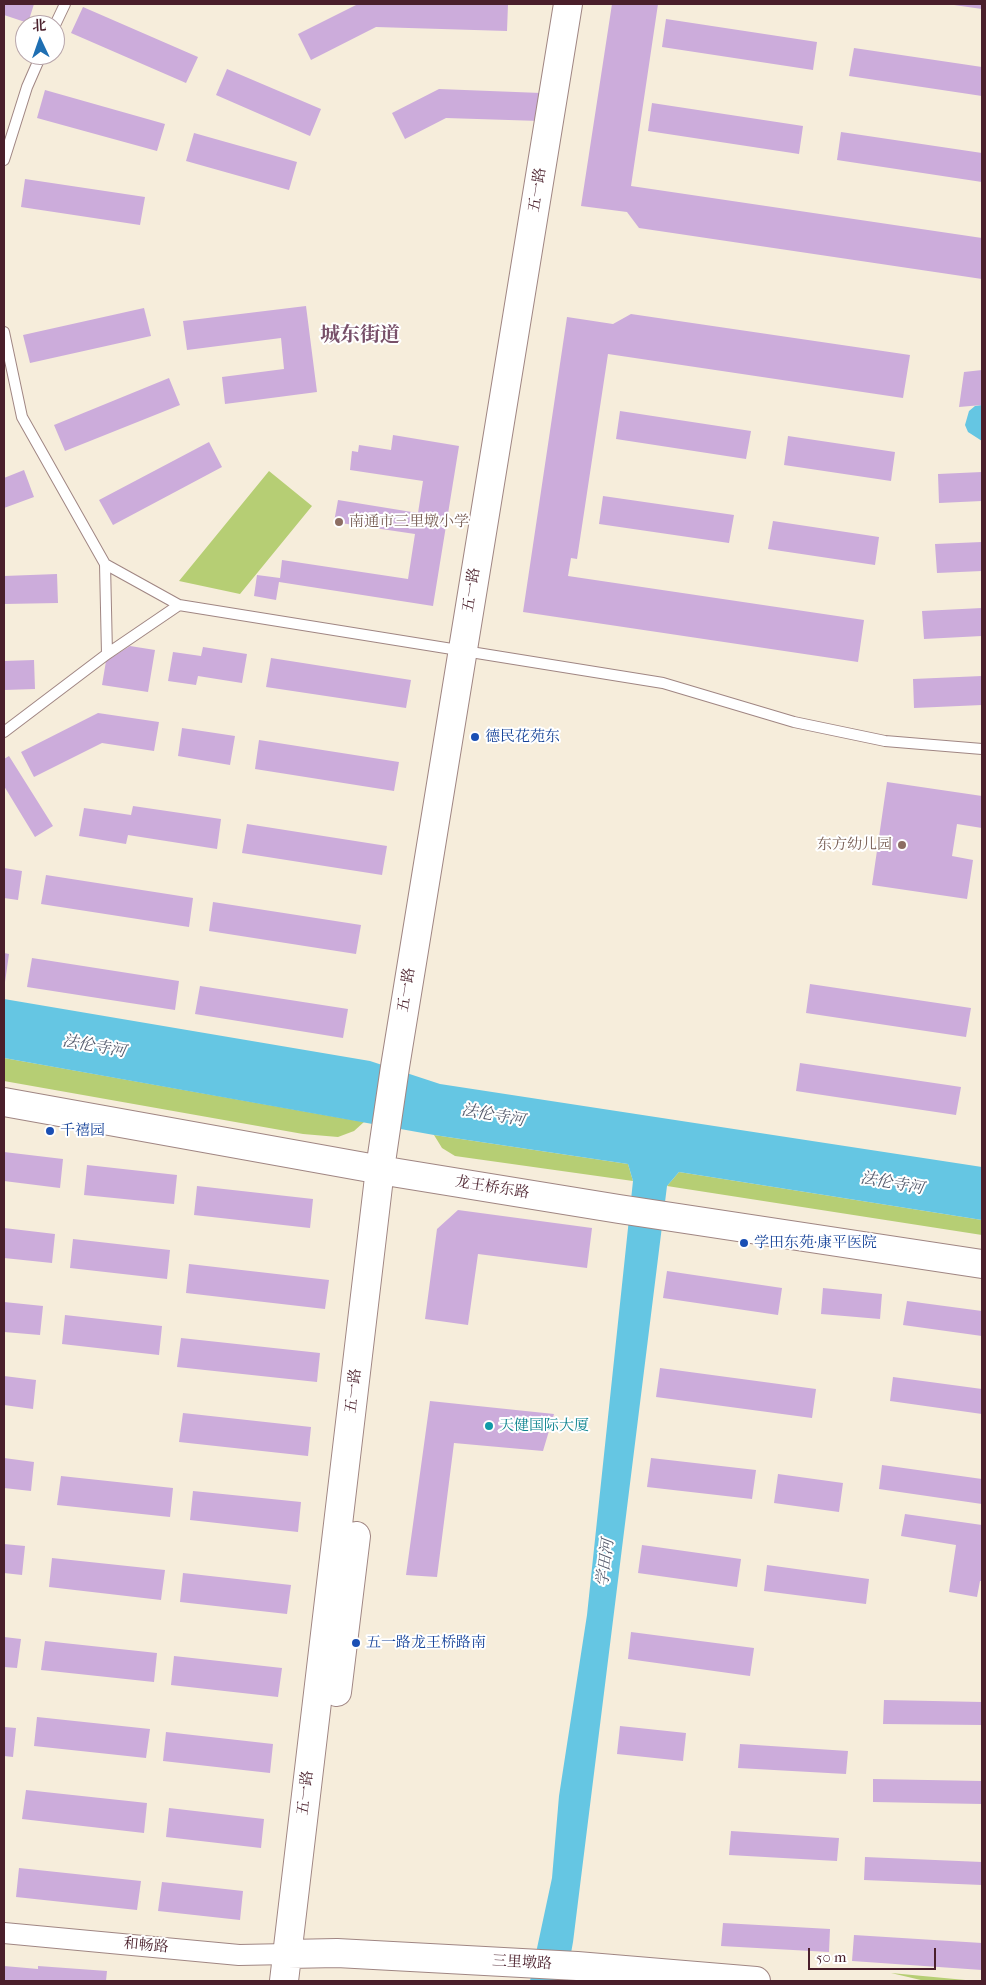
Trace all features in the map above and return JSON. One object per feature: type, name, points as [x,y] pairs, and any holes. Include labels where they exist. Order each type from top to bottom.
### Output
[{"type":"main road","name":"五一路","points":[[471,652],[568,4]]},
{"type":"main road","name":"五一路","points":[[284,1981],[295,1953],[389,1171],[403,1070],[471,652],[582,4]]},
{"type":"main road","name":"龙王桥东路","points":[[4,1102],[389,1171],[619,1209],[982,1264]]},
{"type":"main road","name":"五一路","points":[[295,1953],[299,1981]]},
{"type":"main road","name":"三里墩路","points":[[295,1953],[578,1966],[756,1981]]},
{"type":"street","name":"和畅路","points":[[4,1933],[239,1955],[295,1953]]},
{"type":"lane","points":[[4,160],[27,87],[37,65]]},
{"type":"lane","points":[[4,332],[22,417],[105,564],[106,654]]},
{"type":"lane","points":[[105,564],[179,605],[663,683],[794,722],[885,741],[982,749]]},
{"type":"lane","points":[[4,732],[106,654],[179,605]]},
{"type":"green space","points":[[269,471],[312,506],[240,594],[179,581]]},
{"type":"green space","points":[[4,1058],[364,1122],[354,1131],[338,1137],[303,1134],[4,1081]]},
{"type":"green space","points":[[434,1135],[628,1164],[633,1181],[455,1156],[442,1148]]},
{"type":"green space","points":[[679,1172],[982,1220],[982,1235],[667,1186]]},
{"type":"green space","points":[[891,1973],[976,1981],[925,1981]]},
{"type":"water","points":[[982,405],[982,441],[968,432],[965,425],[969,411],[975,406]]},
{"type":"water","points":[[4,999],[370,1061],[440,1084],[982,1167],[982,1220],[679,1172],[667,1186],[573,1942],[566,1981],[530,1981],[552,1878],[559,1796],[587,1615],[633,1181],[628,1164],[434,1135],[4,1058]]},
{"type":"building","points":[[4,4],[34,4],[31,15],[15,15],[15,19],[4,15]]},
{"type":"building","points":[[358,4],[508,4],[507,31],[376,27],[311,60],[298,34]]},
{"type":"building","points":[[612,4],[658,4],[631,186],[982,238],[982,279],[639,228],[627,212],[581,206]]},
{"type":"building","points":[[982,4],[982,9],[954,5]]},
{"type":"building","points":[[83,7],[198,57],[186,83],[71,33]]},
{"type":"building","points":[[666,19],[817,42],[813,70],[662,47]]},
{"type":"building","points":[[854,48],[982,67],[982,96],[849,76]]},
{"type":"building","points":[[227,69],[321,109],[310,136],[216,95]]},
{"type":"building","points":[[439,89],[541,93],[540,121],[446,118],[405,139],[392,113]]},
{"type":"building","points":[[45,90],[165,124],[157,151],[37,118]]},
{"type":"building","points":[[652,103],[803,126],[799,154],[648,131]]},
{"type":"building","points":[[841,132],[982,153],[982,182],[837,160]]},
{"type":"building","points":[[194,133],[297,162],[289,190],[186,161]]},
{"type":"building","points":[[25,179],[145,197],[140,225],[21,207]]},
{"type":"building","points":[[306,306],[317,392],[225,404],[222,377],[284,369],[281,338],[187,350],[183,321]]},
{"type":"building","points":[[144,308],[151,336],[30,363],[23,335]]},
{"type":"building","points":[[631,314],[910,355],[903,398],[608,354],[577,559],[571,558],[568,576],[864,620],[858,662],[523,612],[567,317],[613,324]]},
{"type":"building","points":[[982,370],[982,405],[959,407],[964,372]]},
{"type":"building","points":[[169,378],[180,405],[65,451],[54,425]]},
{"type":"building","points":[[620,411],[751,431],[746,459],[616,439]]},
{"type":"building","points":[[393,435],[459,446],[433,606],[279,582],[276,600],[254,596],[257,575],[280,578],[282,560],[408,579],[415,534],[334,522],[338,500],[418,513],[423,481],[350,470],[352,451],[358,452],[359,445],[391,450]]},
{"type":"building","points":[[788,436],[895,452],[891,481],[784,465]]},
{"type":"building","points":[[209,442],[222,467],[113,525],[99,500]]},
{"type":"building","points":[[24,470],[34,497],[4,508],[4,478]]},
{"type":"building","points":[[982,472],[982,501],[939,503],[938,474]]},
{"type":"building","points":[[603,496],[734,515],[729,543],[599,524]]},
{"type":"building","points":[[773,521],[879,537],[875,565],[768,549]]},
{"type":"building","points":[[982,542],[982,571],[937,573],[935,544]]},
{"type":"building","points":[[57,574],[58,603],[4,604],[4,576]]},
{"type":"building","points":[[982,608],[982,636],[924,639],[922,611]]},
{"type":"building","points":[[130,646],[155,650],[148,692],[102,685],[106,661]]},
{"type":"building","points":[[203,647],[247,654],[242,683],[198,676],[196,685],[168,681],[173,652],[201,656]]},
{"type":"building","points":[[271,658],[411,680],[406,708],[266,687]]},
{"type":"building","points":[[34,660],[35,689],[4,690],[4,661]]},
{"type":"building","points":[[982,676],[982,705],[914,708],[913,679]]},
{"type":"building","points":[[98,713],[159,722],[154,751],[102,743],[34,777],[21,752]]},
{"type":"building","points":[[182,728],[235,736],[230,765],[178,756]]},
{"type":"building","points":[[259,740],[399,762],[394,791],[255,769]]},
{"type":"building","points":[[9,756],[53,826],[35,837],[4,786],[4,759]]},
{"type":"building","points":[[887,782],[982,796],[982,828],[957,824],[952,856],[973,860],[967,899],[872,885]]},
{"type":"building","points":[[133,806],[221,819],[217,849],[128,835],[126,844],[79,836],[84,808],[131,815]]},
{"type":"building","points":[[247,824],[387,846],[382,875],[242,853]]},
{"type":"building","points":[[4,868],[22,871],[18,900],[4,898]]},
{"type":"building","points":[[46,875],[193,898],[189,927],[41,904]]},
{"type":"building","points":[[213,902],[361,925],[356,954],[209,931]]},
{"type":"building","points":[[4,953],[9,954],[5,982],[4,982]]},
{"type":"building","points":[[32,958],[179,981],[175,1010],[27,987]]},
{"type":"building","points":[[810,984],[971,1008],[966,1037],[806,1013]]},
{"type":"building","points":[[200,986],[348,1009],[343,1038],[195,1014]]},
{"type":"building","points":[[800,1063],[961,1087],[956,1115],[796,1091]]},
{"type":"building","points":[[4,1152],[63,1159],[60,1188],[4,1181]]},
{"type":"building","points":[[87,1165],[177,1175],[174,1204],[84,1195]]},
{"type":"building","points":[[197,1186],[313,1199],[310,1228],[194,1215]]},
{"type":"building","points":[[458,1210],[592,1228],[587,1268],[478,1254],[468,1325],[425,1319],[437,1229]]},
{"type":"building","points":[[4,1228],[55,1234],[52,1263],[4,1258]]},
{"type":"building","points":[[73,1239],[170,1250],[167,1279],[70,1268]]},
{"type":"building","points":[[189,1264],[329,1280],[325,1309],[186,1293]]},
{"type":"building","points":[[667,1271],[782,1288],[778,1315],[663,1298]]},
{"type":"building","points":[[823,1288],[882,1294],[880,1319],[821,1314]]},
{"type":"building","points":[[907,1301],[982,1311],[982,1336],[903,1325]]},
{"type":"building","points":[[4,1302],[43,1306],[40,1335],[4,1332]]},
{"type":"building","points":[[65,1315],[162,1326],[159,1355],[62,1344]]},
{"type":"building","points":[[181,1338],[320,1353],[317,1382],[177,1367]]},
{"type":"building","points":[[660,1368],[816,1389],[812,1418],[656,1397]]},
{"type":"building","points":[[4,1376],[36,1380],[33,1409],[4,1405]]},
{"type":"building","points":[[893,1377],[982,1389],[982,1414],[890,1401]]},
{"type":"building","points":[[430,1401],[554,1414],[543,1451],[454,1443],[437,1577],[406,1575]]},
{"type":"building","points":[[183,1413],[311,1427],[308,1456],[179,1442]]},
{"type":"building","points":[[4,1458],[34,1462],[31,1491],[4,1488]]},
{"type":"building","points":[[651,1458],[756,1470],[752,1499],[647,1487]]},
{"type":"building","points":[[882,1465],[982,1479],[982,1504],[879,1489]]},
{"type":"building","points":[[778,1474],[843,1483],[839,1512],[774,1503]]},
{"type":"building","points":[[61,1476],[173,1488],[170,1517],[57,1505]]},
{"type":"building","points":[[193,1491],[301,1502],[298,1532],[190,1520]]},
{"type":"building","points":[[905,1514],[982,1525],[982,1581],[980,1581],[977,1597],[949,1592],[956,1545],[901,1536]]},
{"type":"building","points":[[4,1544],[25,1546],[22,1575],[4,1573]]},
{"type":"building","points":[[642,1545],[741,1559],[737,1587],[638,1573]]},
{"type":"building","points":[[52,1558],[165,1570],[161,1600],[49,1587]]},
{"type":"building","points":[[767,1565],[869,1579],[866,1604],[764,1591]]},
{"type":"building","points":[[183,1573],[291,1585],[287,1614],[180,1602]]},
{"type":"building","points":[[631,1632],[754,1648],[750,1676],[628,1659]]},
{"type":"building","points":[[4,1637],[21,1639],[17,1668],[4,1667]]},
{"type":"building","points":[[45,1641],[157,1653],[154,1682],[41,1670]]},
{"type":"building","points":[[174,1656],[282,1668],[278,1697],[171,1685]]},
{"type":"building","points":[[884,1700],[982,1702],[982,1725],[883,1724]]},
{"type":"building","points":[[37,1717],[150,1729],[146,1758],[34,1746]]},
{"type":"building","points":[[620,1726],[686,1733],[683,1761],[617,1754]]},
{"type":"building","points":[[4,1727],[16,1728],[13,1757],[4,1756]]},
{"type":"building","points":[[166,1732],[273,1744],[270,1773],[163,1761]]},
{"type":"building","points":[[740,1744],[848,1751],[846,1774],[738,1768]]},
{"type":"building","points":[[873,1779],[982,1781],[982,1804],[873,1802]]},
{"type":"building","points":[[26,1790],[147,1803],[144,1833],[22,1819]]},
{"type":"building","points":[[169,1808],[264,1819],[261,1848],[166,1837]]},
{"type":"building","points":[[731,1831],[839,1838],[837,1861],[729,1855]]},
{"type":"building","points":[[865,1857],[982,1862],[982,1885],[864,1880]]},
{"type":"building","points":[[19,1868],[141,1881],[137,1910],[16,1897]]},
{"type":"building","points":[[162,1882],[243,1891],[240,1920],[158,1911]]},
{"type":"building","points":[[723,1923],[830,1929],[829,1952],[721,1946]]},
{"type":"building","points":[[854,1935],[982,1943],[982,1970],[852,1961]]},
{"type":"building","points":[[4,1966],[38,1969],[38,1966],[107,1971],[106,1981],[4,1981]]},
{"type":"place","name":"南通市三里墩小学","points":[[339,522]]},
{"type":"place","name":"德民花苑东","points":[[475,737]]},
{"type":"place","name":"东方幼儿园","points":[[902,845]]},
{"type":"place","name":"千禧园","points":[[50,1131]]},
{"type":"place","name":"学田东苑·康平医院","points":[[744,1243]]},
{"type":"place","name":"天健国际大厦","points":[[489,1426]]},
{"type":"place","name":"五一路龙王桥路南","points":[[356,1643]]},
{"type":"district","name":"城东街道","points":[[360,336]]},
{"type":"water label","name":"法伦寺河","points":[[94,1047]]},
{"type":"water label","name":"法伦寺河","points":[[493,1116]]},
{"type":"water label","name":"法伦寺河","points":[[892,1184]]},
{"type":"water label","name":"学田河","points":[[606,1563]]}]
